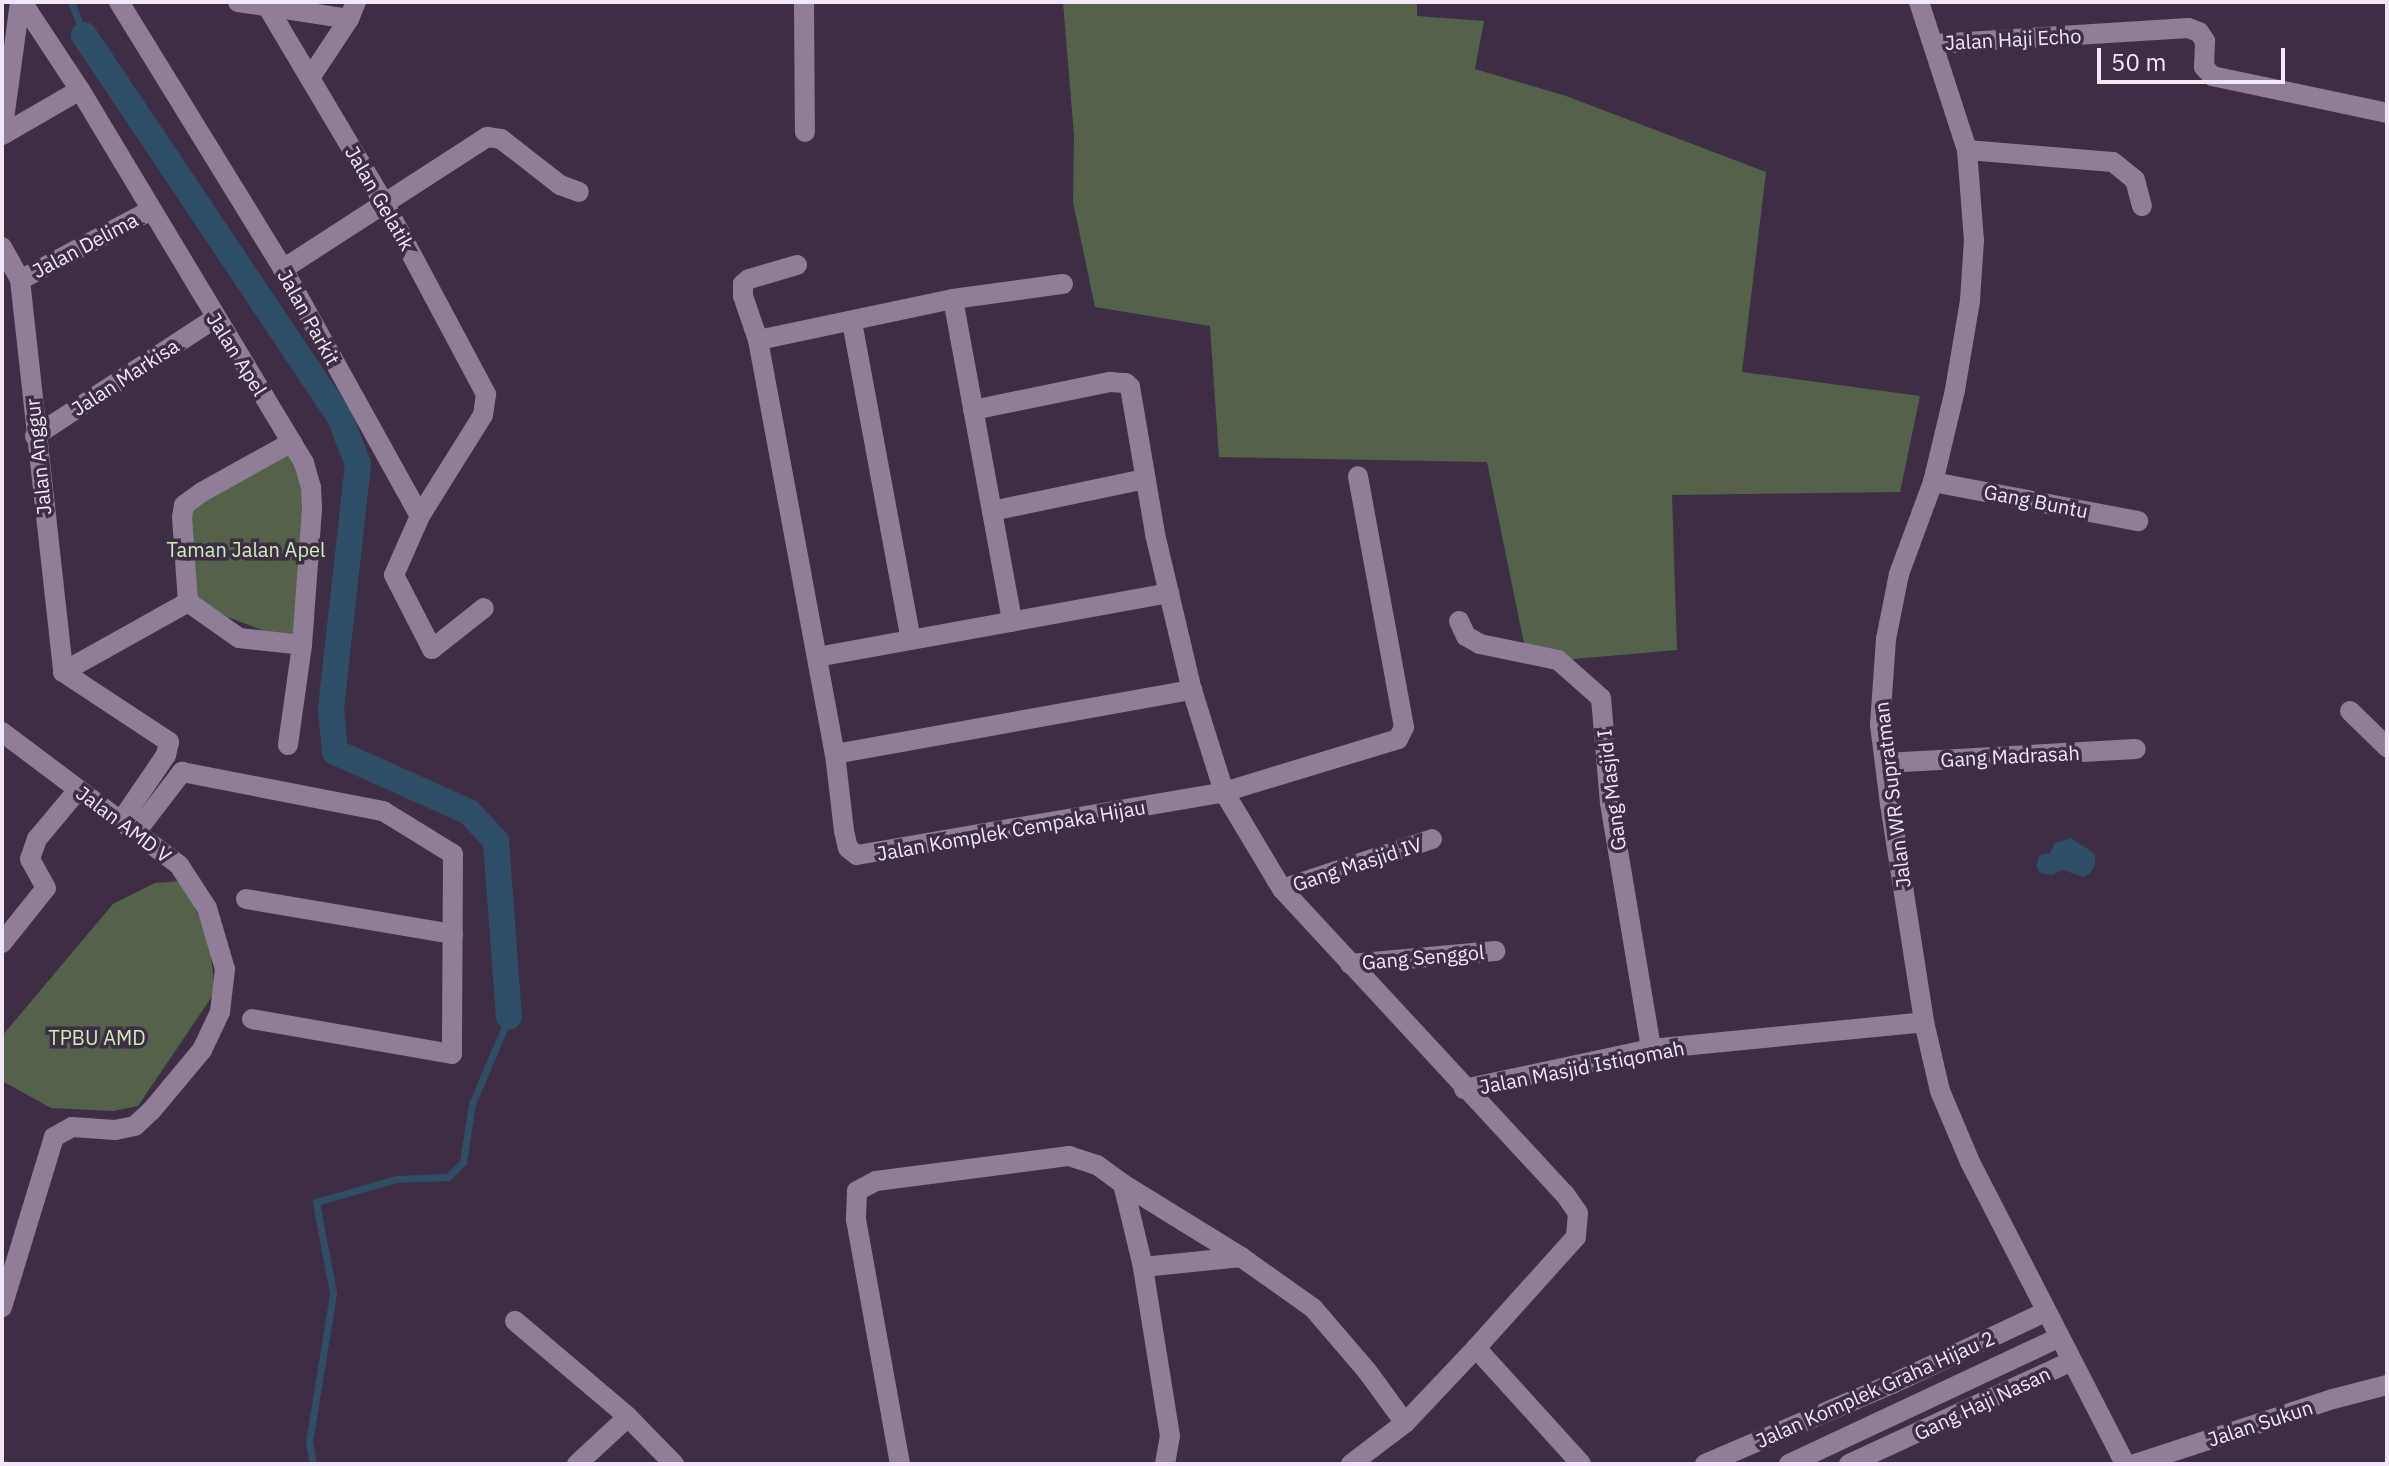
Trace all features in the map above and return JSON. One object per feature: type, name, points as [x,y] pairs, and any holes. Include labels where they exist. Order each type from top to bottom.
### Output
[{"type":"street","name":"Jalan Apel","points":[[21,2],[80,90],[214,319],[292,442],[311,488],[302,645],[288,745]]},
{"type":"street","points":[[2,134],[21,2]]},
{"type":"street","name":"Jalan Parkit","points":[[119,2],[283,269],[420,516]]},
{"type":"street","points":[[238,2],[353,10],[310,78]]},
{"type":"street","points":[[804,2],[805,132]]},
{"type":"street","name":"Jalan WR Supratman","points":[[1919,2],[1967,150],[1974,228],[1970,301],[1955,390],[1933,482],[1899,574],[1886,639],[1880,692],[1885,763],[1924,1022],[1946,1106],[2045,1312],[2125,1464]]},
{"type":"street","name":"Jalan Gelatik","points":[[267,6],[384,203],[486,394],[483,415],[420,516]]},
{"type":"street","name":"Jalan Haji Echo","points":[[1934,44],[2188,28],[2199,32],[2205,41],[2204,67],[2212,76],[2387,113]]},
{"type":"street","points":[[2,134],[80,90]]},
{"type":"street","points":[[283,269],[487,137],[501,139],[568,190],[579,192]]},
{"type":"street","points":[[1967,150],[2113,162],[2135,180],[2142,206]]},
{"type":"street","name":"Jalan Delima","points":[[20,280],[151,210]]},
{"type":"street","name":"Jalan Anggur","points":[[2,247],[20,280],[63,672]]},
{"type":"street","name":"Jalan Komplek Cempaka Hijau","points":[[797,265],[757,275],[743,284],[758,340],[835,754],[844,831],[848,848],[857,855],[1224,792],[1393,742],[1404,727],[1358,476]]},
{"type":"street","points":[[758,340],[953,299],[1063,284]]},
{"type":"street","points":[[953,299],[1012,622]]},
{"type":"street","name":"Jalan Markisa","points":[[35,436],[214,319]]},
{"type":"street","points":[[852,322],[911,640]]},
{"type":"street","points":[[973,410],[1110,382],[1126,383],[1133,393],[1145,479],[1192,690],[1224,792],[1282,889],[1464,1089]]},
{"type":"street","points":[[188,602],[184,505],[292,442]]},
{"type":"street","points":[[992,511],[1145,479]]},
{"type":"street","name":"Gang Buntu","points":[[1933,482],[2138,521]]},
{"type":"street","points":[[420,516],[394,575],[432,649],[484,608]]},
{"type":"street","points":[[817,657],[1169,593]]},
{"type":"street","points":[[129,826],[166,755],[169,742],[63,672],[188,602]]},
{"type":"street","points":[[188,602],[239,638],[302,645]]},
{"type":"street","name":"Gang Masjid I","points":[[1459,621],[1466,636],[1480,644],[1558,660],[1601,698],[1610,803],[1651,1049]]},
{"type":"street","points":[[835,754],[1192,690]]},
{"type":"street","points":[[2350,711],[2387,747]]},
{"type":"street","name":"Jalan AMD V","points":[[2,732],[179,865],[207,908],[225,969],[220,1012],[202,1050],[135,1126],[115,1130],[72,1127],[61,1129],[54,1137],[2,1307]]},
{"type":"street","name":"Gang Madrasah","points":[[1885,763],[2136,749]]},
{"type":"street","points":[[129,826],[182,772],[383,811],[453,854],[452,1054],[252,1019]]},
{"type":"street","points":[[2,943],[46,888],[30,859],[37,839],[78,790]]},
{"type":"street","name":"Gang Masjid IV","points":[[1282,889],[1432,839]]},
{"type":"street","points":[[246,899],[453,934]]},
{"type":"street","name":"Gang Senggol","points":[[1350,964],[1495,951]]},
{"type":"street","name":"Jalan Masjid Istiqomah","points":[[1464,1089],[1651,1049],[1924,1022]]},
{"type":"street","name":"Jalan Masjid Istiqomah","points":[[1351,1464],[1405,1423],[1576,1237],[1578,1213],[1564,1193],[1464,1089]]},
{"type":"street","points":[[900,1464],[856,1219],[857,1191],[876,1181],[1069,1156],[1097,1165],[1241,1257],[1313,1308],[1367,1371],[1405,1423]]},
{"type":"street","points":[[1123,1184],[1143,1267],[1170,1436],[1165,1464]]},
{"type":"street","points":[[1143,1267],[1241,1257]]},
{"type":"street","name":"Jalan Komplek Graha Hijau 2","points":[[1705,1464],[1892,1384],[2045,1312]]},
{"type":"street","points":[[515,1321],[628,1417],[674,1464]]},
{"type":"street","name":"Jalan Komplek Graha Hijau 2","points":[[1789,1464],[2058,1338]]},
{"type":"street","points":[[1476,1348],[1569,1460]]},
{"type":"street","name":"Gang Haji Nasan","points":[[1849,1464],[2070,1362]]},
{"type":"street","name":"Jalan Sukun","points":[[2135,1464],[2333,1399],[2387,1385]]},
{"type":"street","points":[[577,1464],[628,1417]]},
{"type":"green space","points":[[1063,2],[1417,2],[1417,16],[1484,21],[1475,69],[1566,96],[1766,172],[1742,372],[1920,396],[1900,492],[1672,495],[1677,650],[1528,663],[1487,462],[1219,457],[1210,326],[1095,307],[1073,202],[1074,136]]},
{"type":"green space","name":"Taman Jalan Apel","points":[[292,442],[309,532],[302,645],[188,602],[182,517]]},
{"type":"green space","name":"TPBU AMD","points":[[183,881],[209,939],[215,992],[138,1106],[113,1111],[51,1108],[2,1081],[2,1036],[113,904],[155,883]]},
{"type":"water","points":[[2071,838],[2095,854],[2095,865],[2090,873],[2083,877],[2063,870],[2052,875],[2040,873],[2036,866],[2040,855],[2050,853],[2055,843]]},
{"type":"waterway","points":[[71,2],[84,35]]},
{"type":"waterway","points":[[84,35],[340,418],[358,464],[331,709],[335,752],[469,812],[496,841],[509,1017]]},
{"type":"waterway","points":[[313,1464],[309,1442],[333,1293],[316,1202],[397,1179],[448,1177],[463,1162],[472,1104],[509,1017]]}]
